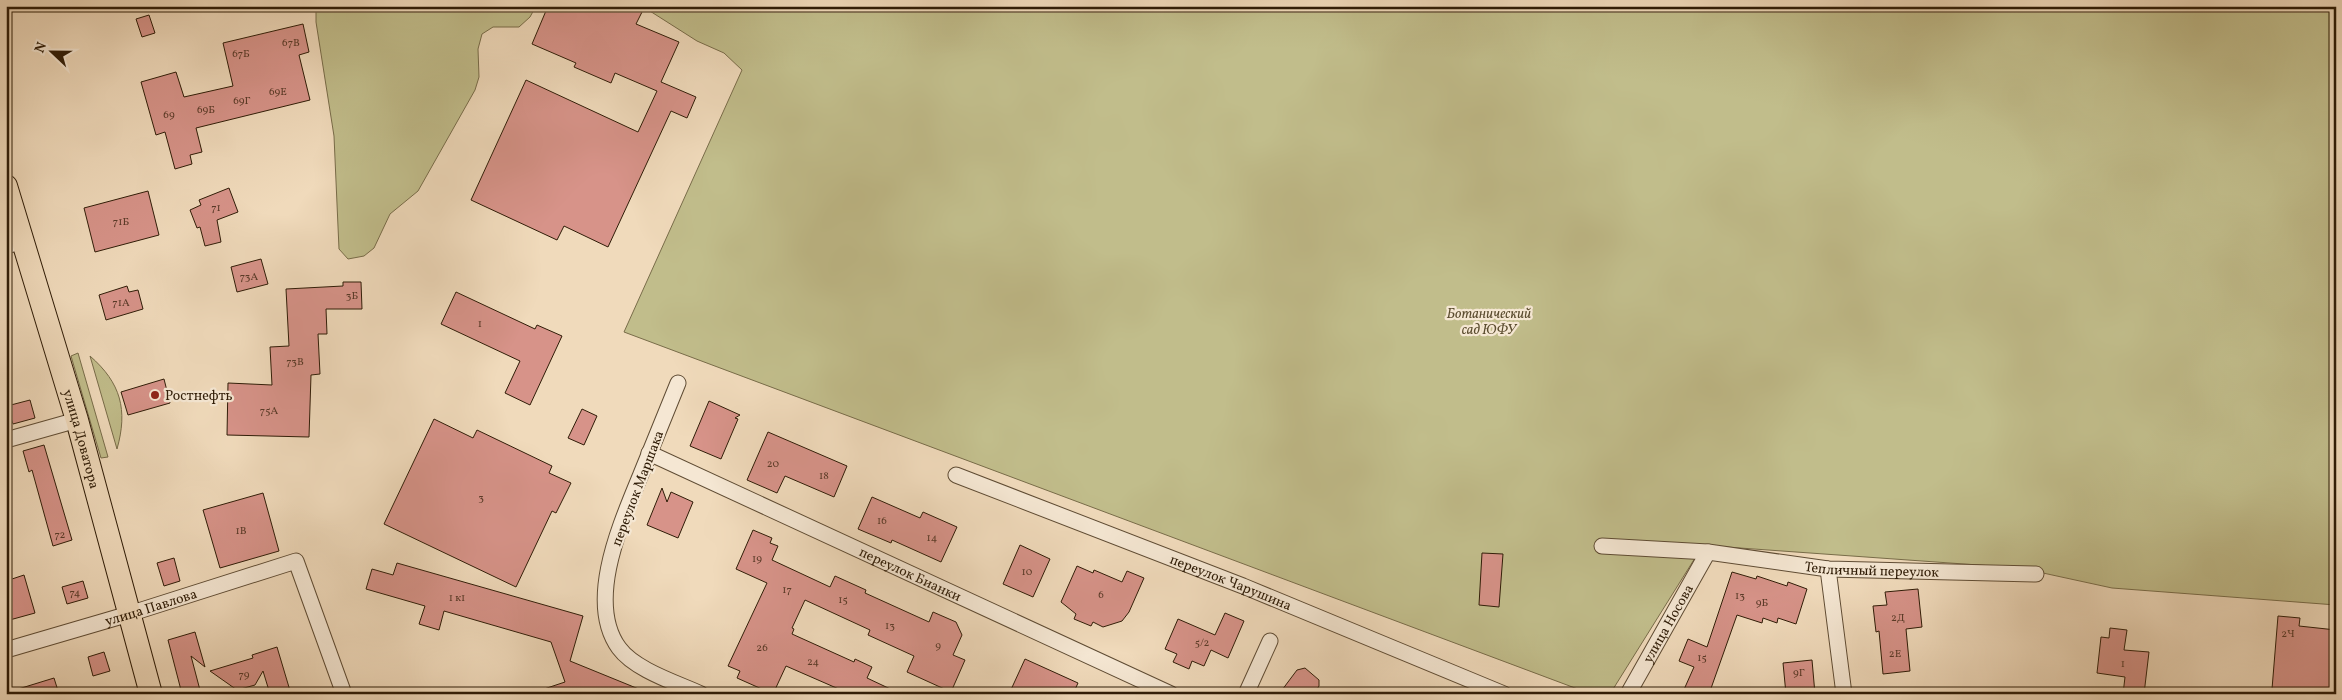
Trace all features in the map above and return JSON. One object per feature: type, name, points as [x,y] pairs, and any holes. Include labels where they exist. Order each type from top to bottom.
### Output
[{"type":"main road","name":"улица Доватора","points":[[6,186],[15,244],[77,420],[151,694]]},
{"type":"street","name":"переулок Маршака","points":[[678,383],[615,539],[608,572],[607,613],[612,633],[619,648],[630,660],[701,694]]},
{"type":"street","points":[[6,440],[77,420]]},
{"type":"street","name":"переулок Бианки","points":[[650,453],[1171,694]]},
{"type":"street","name":"переулок Чарушина","points":[[956,474],[1243,586],[1504,694]]},
{"type":"street","name":"Тепличный переулок","points":[[1602,546],[1708,552],[1828,569],[2036,574]]},
{"type":"street","name":"улица Носова","points":[[1628,694],[1708,552]]},
{"type":"street","name":"улица Павлова","points":[[6,650],[129,614],[296,561],[344,694]]},
{"type":"street","points":[[1828,569],[1844,694]]},
{"type":"street","points":[[1246,694],[1270,641]]},
{"type":"green space","points":[[316,6],[536,6],[530,17],[519,27],[493,27],[482,34],[478,49],[479,77],[475,90],[418,191],[390,214],[374,248],[364,256],[348,259],[339,249],[334,136],[316,22]]},
{"type":"green space","name":"Ботанический сад ЮФУ","points":[[642,6],[2336,6],[2336,605],[2112,588],[2020,568],[1712,546],[1695,558],[1610,694],[1591,694],[624,332],[742,70],[724,53],[697,41]]},
{"type":"green space","points":[[78,353],[108,457],[101,458],[71,356]]},
{"type":"green space","points":[[90,356],[109,376],[119,398],[122,422],[117,449]]},
{"type":"building","points":[[548,6],[629,6],[642,12],[636,24],[679,42],[661,82],[696,97],[687,118],[671,111],[608,247],[564,226],[557,240],[471,200],[526,80],[638,132],[657,91],[615,73],[611,83],[574,67],[576,63],[532,44]]},
{"type":"building","points":[[149,15],[155,33],[142,37],[136,19]]},
{"type":"building","points":[[303,24],[309,52],[299,55],[310,100],[196,128],[202,152],[190,155],[192,164],[175,169],[165,132],[156,135],[141,82],[176,72],[184,97],[233,86],[223,43]]},
{"type":"building","points":[[229,188],[238,212],[217,220],[221,242],[205,246],[200,227],[197,228],[190,210],[201,205],[199,200]]},
{"type":"building","points":[[148,191],[159,235],[95,252],[84,208]]},
{"type":"building","points":[[261,259],[268,284],[237,292],[231,267]]},
{"type":"building","points":[[343,282],[361,282],[362,309],[326,309],[327,334],[318,334],[320,374],[311,375],[309,437],[227,435],[228,383],[272,385],[270,347],[289,346],[286,289],[343,286]]},
{"type":"building","points":[[127,286],[129,292],[138,290],[143,309],[106,320],[99,295]]},
{"type":"building","points":[[456,292],[535,329],[537,325],[562,336],[530,405],[505,393],[520,361],[441,324]]},
{"type":"building","points":[[164,379],[170,403],[128,415],[121,392]]},
{"type":"building","points":[[30,400],[35,418],[13,424],[7,406]]},
{"type":"building","points":[[709,401],[740,415],[735,418],[738,419],[721,459],[690,446]]},
{"type":"building","points":[[582,409],[597,416],[584,445],[568,438]]},
{"type":"building","points":[[434,419],[473,438],[477,430],[552,466],[549,473],[571,483],[556,513],[552,511],[516,587],[384,524]]},
{"type":"building","points":[[768,432],[847,466],[834,497],[785,476],[777,493],[747,480]]},
{"type":"building","points":[[44,445],[72,540],[53,546],[32,470],[29,472],[23,451]]},
{"type":"building","points":[[662,488],[667,502],[671,492],[693,502],[678,538],[647,525]]},
{"type":"building","points":[[263,493],[279,551],[220,568],[203,510]]},
{"type":"building","points":[[872,497],[920,518],[923,512],[957,527],[941,562],[892,540],[891,543],[858,529]]},
{"type":"building","points":[[753,530],[772,538],[770,543],[778,546],[772,560],[830,587],[835,576],[866,590],[865,593],[929,622],[933,612],[956,622],[962,635],[953,655],[965,660],[951,692],[907,672],[914,656],[868,635],[870,630],[805,600],[792,628],[794,629],[792,634],[854,662],[855,659],[872,667],[867,678],[901,694],[839,694],[841,690],[786,666],[773,694],[737,678],[740,671],[728,666],[767,583],[736,569]]},
{"type":"building","points":[[1020,545],[1050,559],[1033,597],[1003,584]]},
{"type":"building","points":[[1482,553],[1503,554],[1499,607],[1479,605]]},
{"type":"building","points":[[174,558],[180,581],[164,586],[157,563]]},
{"type":"building","points":[[397,563],[583,616],[570,661],[651,694],[539,694],[538,691],[565,682],[551,642],[444,611],[439,630],[419,624],[425,606],[366,589],[372,569],[393,575]]},
{"type":"building","points":[[1077,566],[1093,573],[1094,570],[1122,582],[1127,571],[1144,578],[1129,612],[1122,621],[1103,627],[1093,622],[1091,626],[1074,619],[1076,614],[1061,602]]},
{"type":"building","points":[[1732,572],[1756,579],[1757,576],[1787,586],[1788,582],[1807,589],[1796,624],[1778,618],[1777,623],[1763,618],[1762,623],[1737,615],[1709,694],[1682,694],[1694,667],[1679,661],[1688,639],[1707,647]]},
{"type":"building","points":[[24,575],[35,613],[6,621],[6,581]]},
{"type":"building","points":[[83,581],[88,598],[67,604],[62,587]]},
{"type":"building","points":[[1918,589],[1922,627],[1906,629],[1910,671],[1883,674],[1879,631],[1876,632],[1873,606],[1887,605],[1885,592]]},
{"type":"building","points":[[1225,613],[1244,621],[1228,658],[1211,650],[1204,666],[1192,661],[1189,669],[1173,662],[1177,654],[1165,649],[1178,619],[1215,635]]},
{"type":"building","points":[[2278,616],[2300,618],[2299,626],[2336,630],[2336,694],[2314,694],[2313,691],[2272,689]]},
{"type":"building","points":[[2110,628],[2127,630],[2124,650],[2149,652],[2144,694],[2123,694],[2125,677],[2097,673],[2101,637],[2109,638]]},
{"type":"building","points":[[195,632],[205,667],[191,656],[201,694],[182,694],[168,640]]},
{"type":"building","points":[[277,647],[291,694],[270,694],[263,671],[255,685],[237,690],[210,671],[253,658],[252,655]]},
{"type":"building","points":[[104,652],[110,671],[93,676],[88,657]]},
{"type":"building","points":[[1025,659],[1078,683],[1073,694],[1009,694]]},
{"type":"building","points":[[1812,660],[1815,694],[1786,694],[1783,663]]},
{"type":"building","points":[[1305,668],[1319,680],[1319,686],[1314,694],[1279,694],[1297,670]]},
{"type":"building","points":[[54,678],[59,694],[16,694],[15,690]]},
{"type":"place","name":"Ростнефть","points":[[155,395]]}]
